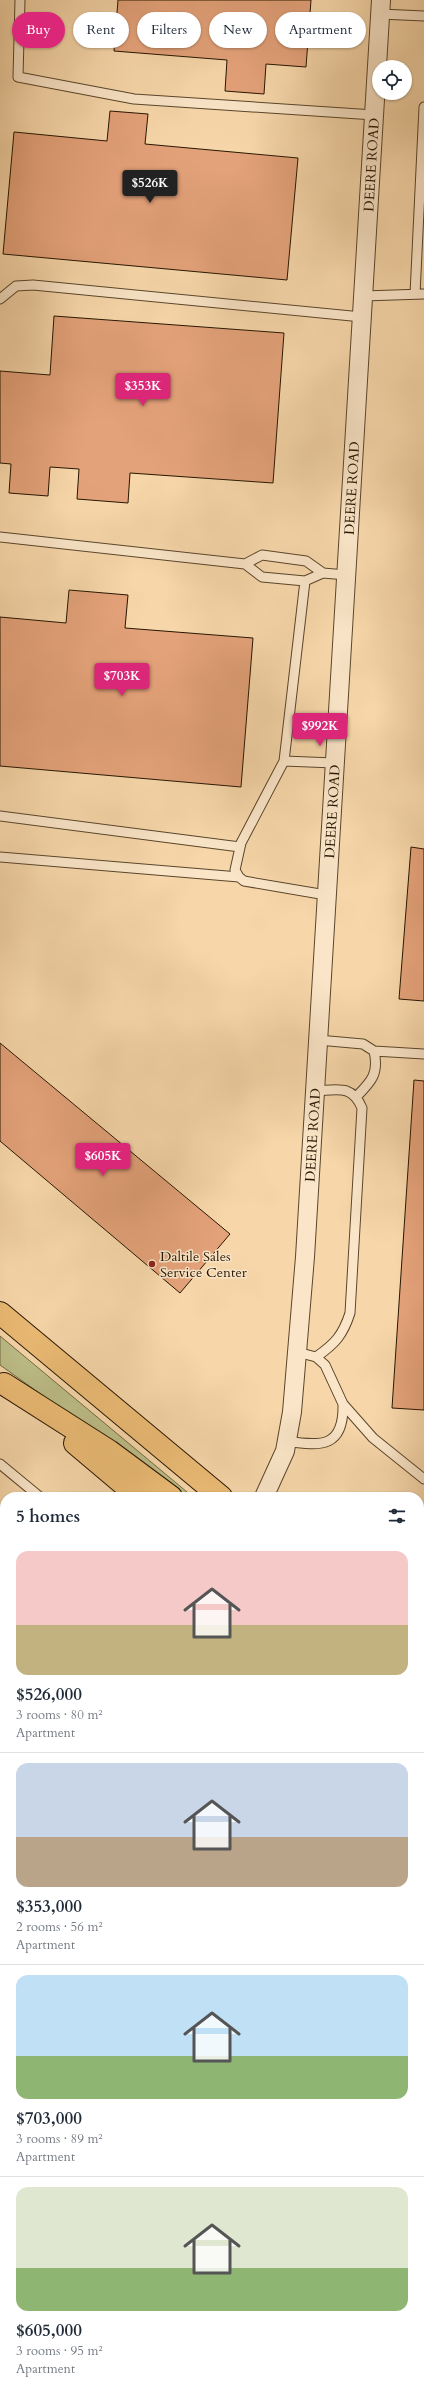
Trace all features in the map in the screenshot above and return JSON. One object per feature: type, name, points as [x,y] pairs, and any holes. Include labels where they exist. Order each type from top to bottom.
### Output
[{"type":"main road","points":[[0,1313],[215,1492]]},
{"type":"main road","points":[[2,1382],[133,1492]]},
{"type":"main road","points":[[2,1382],[109,1451],[165,1492]]},
{"type":"street","name":"DEERE ROAD","points":[[267,1492],[277,1472],[286,1441],[292,1412],[297,1352],[315,1091],[380,7]]},
{"type":"lane","points":[[20,0],[18,77],[134,99],[374,115]]},
{"type":"lane","points":[[380,7],[424,16]]},
{"type":"lane","points":[[363,296],[420,294],[424,107]]},
{"type":"lane","points":[[0,299],[16,286],[34,285],[362,317]]},
{"type":"lane","points":[[0,537],[245,564],[262,577],[305,582],[323,573]]},
{"type":"lane","points":[[245,564],[262,555],[306,561],[323,573],[346,575]]},
{"type":"lane","points":[[305,582],[284,761],[240,848],[235,870],[239,877],[244,881],[326,895]]},
{"type":"lane","points":[[284,761],[334,764]]},
{"type":"lane","points":[[0,816],[240,848]]},
{"type":"lane","points":[[0,857],[239,877]]},
{"type":"lane","points":[[318,1040],[363,1044],[374,1051],[424,1054]]},
{"type":"lane","points":[[358,1096],[370,1083],[378,1065],[374,1051]]},
{"type":"lane","points":[[315,1091],[346,1090],[358,1096],[362,1108],[350,1313],[344,1331],[330,1348],[316,1357]]},
{"type":"lane","points":[[297,1352],[316,1357],[325,1365],[343,1404],[373,1438],[424,1479]]},
{"type":"lane","points":[[286,1441],[314,1446],[329,1441],[337,1433],[343,1422],[343,1404]]},
{"type":"lane","points":[[0,1464],[34,1492]]},
{"type":"green space","points":[[0,1336],[187,1492],[178,1492],[0,1365]]},
{"type":"building","points":[[118,0],[311,0],[310,12],[275,12],[275,48],[307,48],[306,67],[266,64],[264,94],[225,91],[227,60],[114,51],[114,48],[129,48],[129,12],[117,12]]},
{"type":"building","points":[[110,111],[148,114],[145,144],[298,158],[287,280],[3,254],[14,132],[107,141]]},
{"type":"building","points":[[54,316],[284,333],[273,483],[130,473],[128,503],[77,499],[79,469],[50,467],[48,496],[9,493],[11,464],[0,463],[0,371],[50,375]]},
{"type":"building","points":[[69,590],[128,595],[125,628],[253,638],[241,787],[0,766],[0,617],[66,623]]},
{"type":"building","points":[[411,847],[424,849],[424,1001],[399,999]]},
{"type":"building","points":[[0,1043],[230,1234],[180,1293],[0,1141]]},
{"type":"building","points":[[414,1080],[424,1081],[424,1410],[392,1408]]},
{"type":"place","name":"Daltile Sales Service Center","points":[[152,1264]]}]
